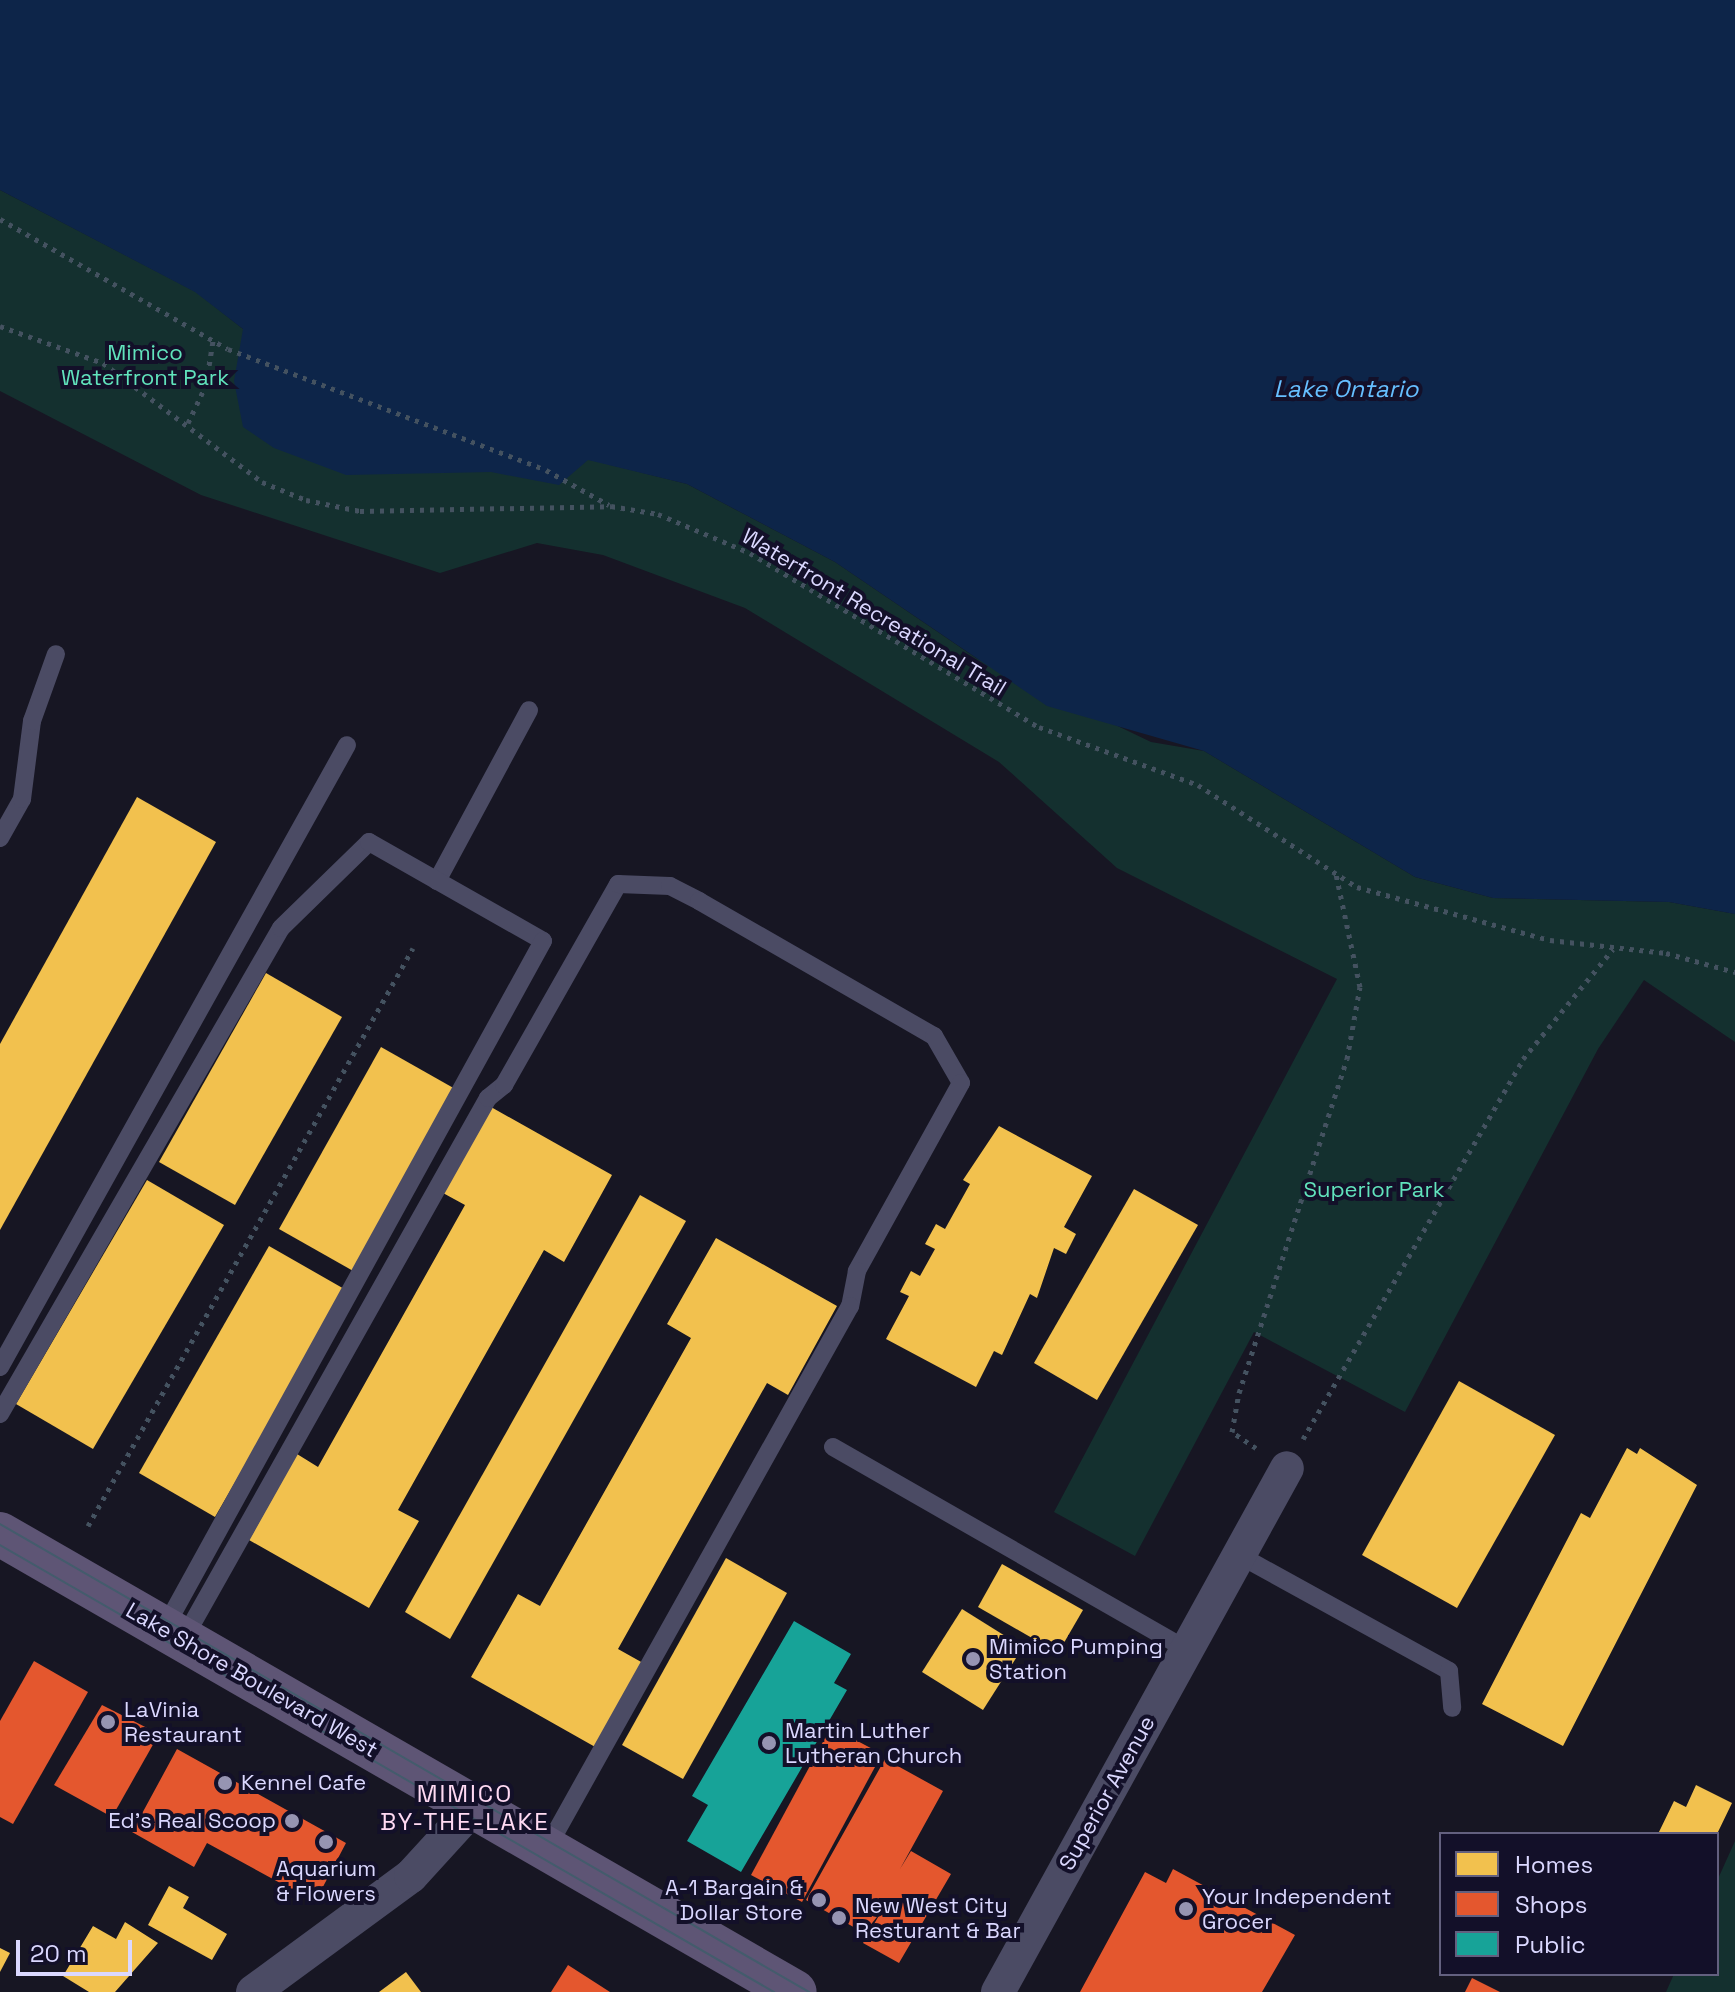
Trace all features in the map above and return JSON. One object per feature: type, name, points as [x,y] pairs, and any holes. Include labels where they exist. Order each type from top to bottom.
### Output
[{"type":"main road","name":"Lake Shore Boulevard West","points":[[0,1534],[795,1992]]},
{"type":"street","name":"Superior Avenue","points":[[998,1992],[1287,1468]]},
{"type":"street","points":[[253,1992],[411,1876],[475,1806]]},
{"type":"lane","points":[[0,838],[22,799],[32,721],[56,654]]},
{"type":"lane","points":[[437,881],[529,710]]},
{"type":"lane","points":[[0,1367],[347,745]]},
{"type":"lane","points":[[0,1414],[281,928],[369,842],[543,941],[173,1635]]},
{"type":"lane","points":[[173,1635],[488,1098],[504,1085],[618,884],[670,886],[699,901],[934,1036],[961,1083],[857,1271],[850,1306],[547,1848]]},
{"type":"lane","points":[[833,1447],[1187,1650]]},
{"type":"lane","points":[[1239,1555],[1449,1671],[1452,1708]]},
{"type":"path","points":[[0,219],[228,349],[571,482],[611,506]]},
{"type":"path","name":"Waterfront Recreational Trail","points":[[0,326],[103,363],[188,423],[262,482],[333,505],[460,512],[611,506],[658,514],[750,553],[975,693],[1039,727],[1198,785],[1357,887],[1471,921],[1735,972]]},
{"type":"path","points":[[188,423],[206,385],[213,341]]},
{"type":"path","points":[[1232,1432],[1259,1321],[1347,1059],[1360,987],[1335,872]]},
{"type":"path","points":[[88,1526],[413,948]]},
{"type":"path","points":[[1287,1468],[1523,1059],[1614,948]]},
{"type":"green space","name":"Mimico Waterfront Park","points":[[0,190],[196,292],[243,329],[243,354],[564,479],[587,459],[687,484],[835,562],[976,658],[1151,742],[1204,751],[1415,877],[1493,898],[1669,902],[1735,914],[1735,1042],[1644,980],[1598,1049],[1405,1412],[1254,1332],[1135,1556],[1054,1512],[1337,979],[1117,868],[999,762],[745,608],[603,555],[537,543],[440,573],[201,495],[0,391]]},
{"type":"green space","points":[[1735,1841],[1735,1992],[1666,1992],[1673,1976],[1719,1976],[1719,1877]]},
{"type":"water","name":"Lake Ontario","points":[[0,0],[1735,0],[1735,914],[1669,902],[1493,898],[1415,877],[1204,751],[1047,706],[835,562],[687,484],[588,460],[559,485],[491,472],[346,475],[274,448],[243,427],[234,381],[243,329],[195,292],[0,190]]},
{"type":"building: Homes","points":[[137,797],[216,842],[0,1230],[0,1044]]},
{"type":"building: Homes","points":[[266,973],[342,1017],[235,1205],[159,1162]]},
{"type":"building: Homes","points":[[381,1047],[457,1090],[355,1272],[279,1229]]},
{"type":"building: Homes","points":[[491,1107],[612,1175],[564,1262],[544,1250],[398,1510],[419,1521],[369,1608],[249,1540],[297,1454],[318,1467],[465,1205],[443,1193]]},
{"type":"building: Homes","points":[[999,1126],[1092,1176],[1064,1227],[1076,1234],[1066,1254],[1054,1248],[1037,1298],[1030,1294],[1002,1355],[994,1351],[976,1387],[886,1339],[909,1296],[900,1292],[911,1271],[920,1276],[935,1249],[925,1244],[936,1224],[945,1229],[970,1184],[963,1180]]},
{"type":"building: Homes","points":[[147,1180],[224,1225],[93,1449],[16,1404]]},
{"type":"building: Homes","points":[[1134,1189],[1198,1225],[1097,1400],[1034,1363]]},
{"type":"building: Homes","points":[[640,1195],[686,1221],[450,1639],[405,1612]]},
{"type":"building: Homes","points":[[716,1238],[837,1306],[788,1395],[767,1383],[618,1649],[643,1663],[597,1748],[471,1677],[518,1594],[540,1606],[691,1338],[667,1324]]},
{"type":"building: Homes","points":[[269,1246],[346,1290],[215,1517],[139,1473]]},
{"type":"building: Homes","points":[[1459,1381],[1555,1435],[1457,1608],[1362,1555]]},
{"type":"building: Homes","points":[[1627,1448],[1637,1454],[1640,1448],[1697,1485],[1563,1746],[1482,1704],[1581,1513],[1590,1518]]},
{"type":"building: Homes","points":[[726,1558],[787,1593],[683,1779],[622,1745]]},
{"type":"building: Homes","points":[[1002,1564],[1083,1610],[1058,1653],[978,1607]]},
{"type":"building: Homes","name":"Mimico Pumping Station","points":[[962,1609],[1023,1647],[983,1710],[922,1672]]},
{"type":"building: Homes","points":[[1696,1785],[1732,1803],[1718,1832],[1659,1832],[1674,1801],[1686,1807]]},
{"type":"building: Homes","points":[[169,1886],[189,1897],[183,1908],[227,1934],[212,1960],[148,1925]]},
{"type":"building: Homes","points":[[125,1922],[158,1943],[115,1992],[89,1992],[63,1976],[93,1926],[116,1939]]},
{"type":"building: Homes","points":[[0,1948],[10,1953],[0,1972]]},
{"type":"building: Homes","points":[[406,1972],[421,1992],[379,1992]]},
{"type":"building: Shops","points":[[34,1661],[88,1692],[13,1824],[0,1817],[0,1721]]},
{"type":"building: Shops","points":[[102,1705],[159,1734],[112,1817],[54,1785]]},
{"type":"building: Shops","points":[[831,1727],[882,1754],[802,1902],[751,1875]]},
{"type":"building: Shops","points":[[177,1749],[346,1843],[315,1902],[207,1843],[194,1867],[132,1832]]},
{"type":"building: Shops","points":[[885,1759],[943,1791],[900,1869],[911,1851],[951,1874],[899,1963],[863,1943],[881,1912],[864,1933],[806,1900]]},
{"type":"building: Shops","name":"Your Independent Grocer","points":[[1173,1869],[1295,1935],[1262,1992],[1080,1992],[1145,1872],[1166,1883]]},
{"type":"building: Shops","points":[[568,1965],[610,1992],[551,1992]]},
{"type":"building: Shops","points":[[1472,1978],[1500,1992],[1465,1992]]},
{"type":"building: Public","name":"Martin Luther Lutheran Church","points":[[794,1621],[851,1654],[834,1683],[847,1690],[741,1872],[687,1841],[708,1805],[692,1796]]},
{"type":"tram line","points":[[0,1524],[809,1992]]},
{"type":"tram line","points":[[0,1545],[774,1992]]},
{"type":"place","name":"Mimico Pumping Station","points":[[973,1659]]},
{"type":"place","name":"LaVinia Restaurant","points":[[108,1722]]},
{"type":"place","name":"Martin Luther Lutheran Church","points":[[769,1743]]},
{"type":"place","name":"Kennel Cafe","points":[[225,1783]]},
{"type":"place","name":"Ed's Real Scoop","points":[[292,1821]]},
{"type":"place","name":"Aquarium & Flowers","points":[[326,1842]]},
{"type":"place","name":"A-1 Bargain & Dollar Store","points":[[819,1900]]},
{"type":"place","name":"Your Independent Grocer","points":[[1186,1909]]},
{"type":"place","name":"New West City Resturant & Bar","points":[[839,1918]]},
{"type":"district","name":"MIMICO BY-THE-LAKE","points":[[465,1808]]},
{"type":"park label","name":"Superior Park","points":[[1374,1190]]}]
